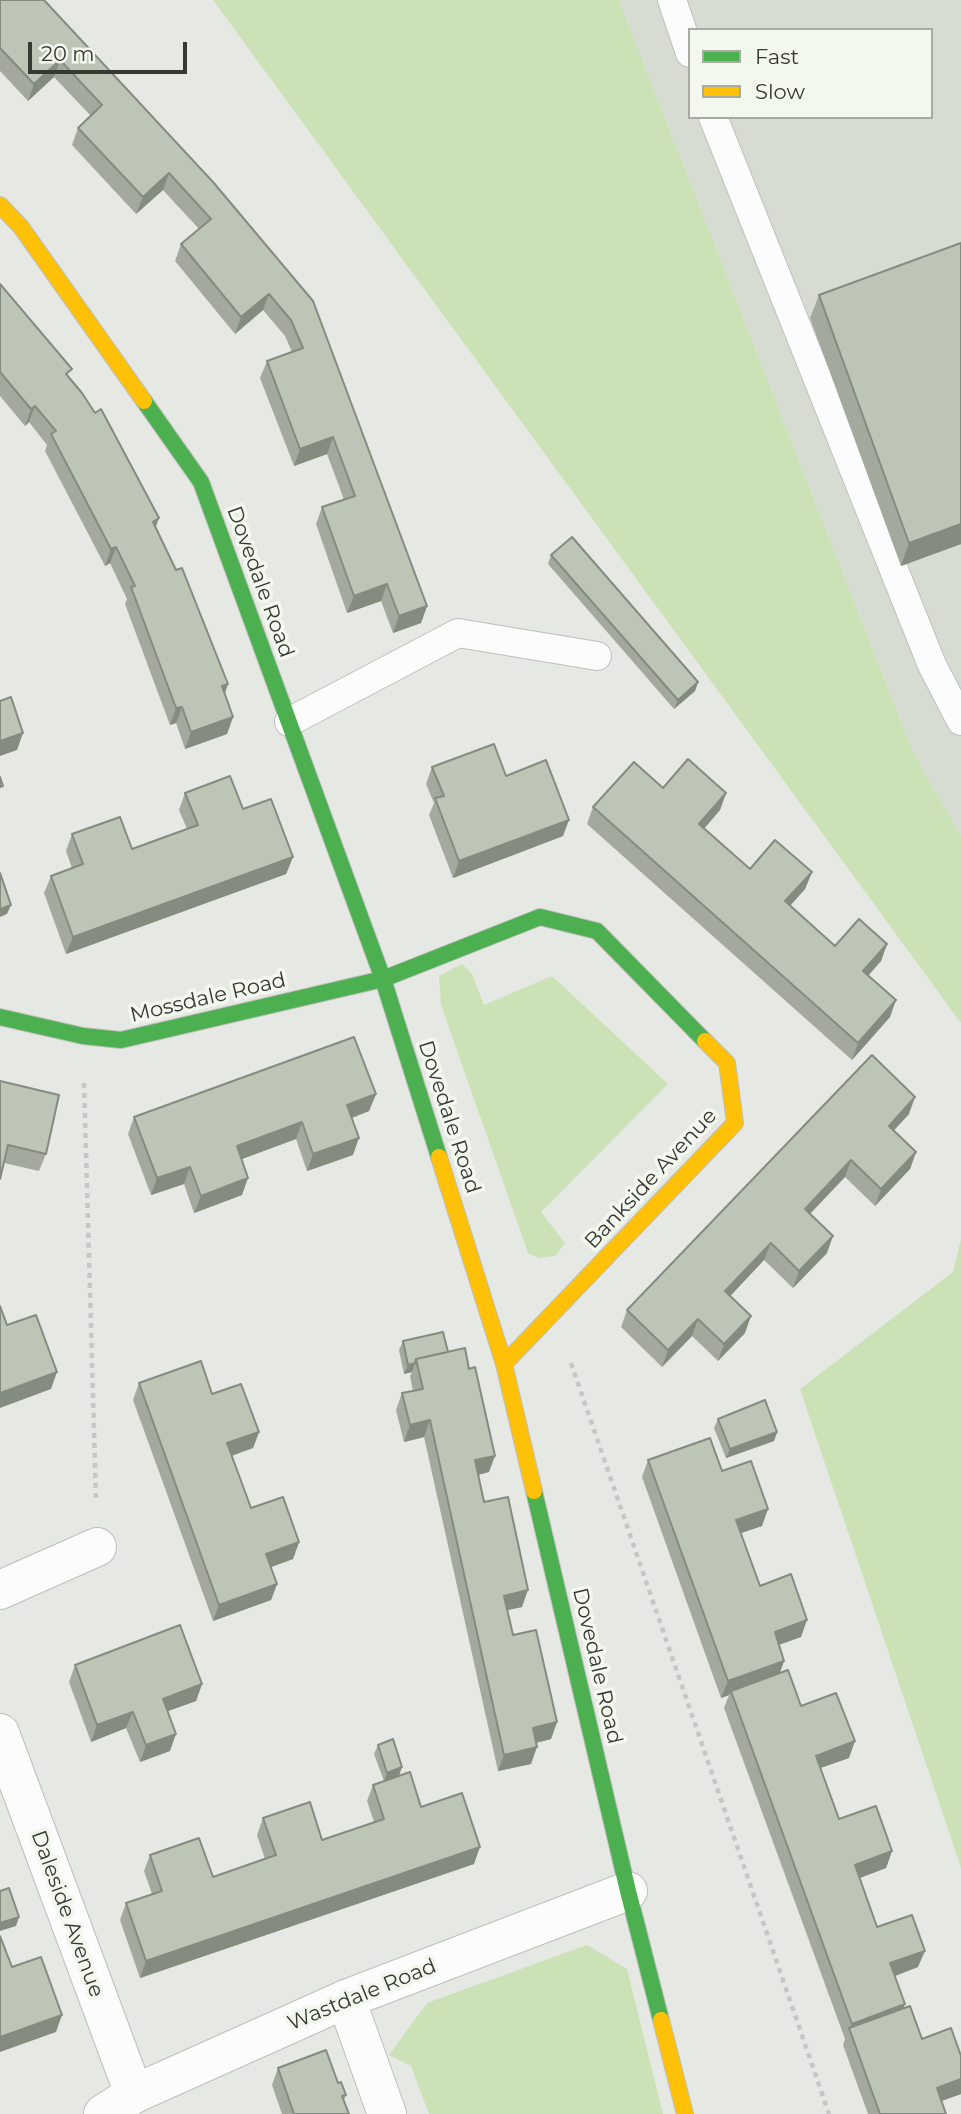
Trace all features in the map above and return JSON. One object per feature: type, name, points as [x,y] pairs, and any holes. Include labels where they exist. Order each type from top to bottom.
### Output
[{"type":"street","name":"Dovedale Road","points":[[0,205],[21,227],[201,482],[383,979],[504,1364],[628,1891],[685,2114]]},
{"type":"street","name":"Bankside Avenue","points":[[383,979],[540,917],[586,928],[597,931],[727,1063],[735,1123],[504,1364]]},
{"type":"street","name":"Mossdale Road","points":[[0,1017],[83,1036],[121,1040],[383,979]]},
{"type":"street","points":[[0,1590],[97,1547]]},
{"type":"street","name":"Daleside Avenue","points":[[0,1733],[119,2104]]},
{"type":"street","name":"Wastdale Road","points":[[119,2104],[346,1999],[628,1891]]},
{"type":"street","points":[[346,1999],[387,2114]]},
{"type":"lane","points":[[672,0],[688,47]]},
{"type":"lane","points":[[714,119],[932,665],[961,721]]},
{"type":"lane","points":[[289,722],[458,633],[597,656]]},
{"type":"path","points":[[83,1036],[97,1547]]},
{"type":"path","points":[[554,1312],[829,2114]]},
{"type":"shaded area","points":[[619,0],[961,0],[961,836],[913,752]]},
{"type":"green space","points":[[213,0],[619,0],[913,752],[961,836],[961,1023]]},
{"type":"green space","points":[[462,964],[472,974],[484,1005],[552,976],[668,1084],[541,1212],[565,1243],[555,1256],[539,1258],[528,1253],[441,1005],[439,976]]},
{"type":"green space","points":[[961,1239],[961,1868],[800,1389],[953,1272]]},
{"type":"green space","points":[[587,1945],[627,1969],[663,2114],[429,2114],[411,2066],[389,2055],[427,2003]]},
{"type":"building","points":[[0,0],[44,0],[213,182],[313,301],[427,606],[399,616],[387,584],[354,596],[322,507],[355,496],[333,437],[300,449],[267,361],[303,348],[291,320],[269,294],[241,317],[181,244],[211,219],[169,173],[143,197],[78,128],[102,105],[60,60],[34,84],[0,48]]},
{"type":"building","points":[[961,243],[961,524],[909,543],[819,295]]},
{"type":"building","points":[[0,284],[72,369],[66,374],[95,413],[101,409],[159,518],[153,522],[176,570],[182,568],[228,684],[222,686],[233,717],[191,732],[182,707],[176,708],[131,587],[135,586],[116,547],[111,549],[51,434],[56,431],[35,406],[31,409],[0,372]]},
{"type":"building","points":[[572,537],[698,682],[678,700],[551,555]]},
{"type":"building","points":[[11,697],[23,733],[0,741],[0,701]]},
{"type":"building","points":[[494,744],[506,776],[546,760],[569,820],[459,861],[435,798],[444,796],[432,767]]},
{"type":"building","points":[[688,759],[726,793],[699,824],[750,869],[775,840],[812,872],[785,901],[835,946],[859,919],[887,944],[863,971],[896,1000],[858,1043],[593,807],[634,762],[663,788]]},
{"type":"building","points":[[230,776],[243,809],[271,799],[293,857],[73,937],[51,876],[83,864],[72,834],[120,817],[132,849],[198,825],[185,793]]},
{"type":"building","points":[[0,873],[11,905],[0,909]]},
{"type":"building","points":[[354,1037],[376,1094],[347,1105],[359,1138],[313,1154],[302,1122],[237,1146],[248,1178],[201,1196],[190,1167],[157,1178],[134,1117]]},
{"type":"building","points":[[872,1055],[915,1097],[889,1126],[916,1152],[881,1189],[851,1160],[805,1209],[833,1236],[799,1271],[771,1243],[725,1291],[751,1316],[724,1344],[698,1319],[668,1350],[627,1310]]},
{"type":"building","points":[[0,1081],[59,1095],[46,1154],[8,1145],[0,1179]]},
{"type":"building","points":[[0,1306],[7,1325],[36,1315],[57,1372],[0,1393]]},
{"type":"building","points":[[443,1332],[448,1352],[416,1359],[415,1363],[408,1365],[403,1341]]},
{"type":"building","points":[[465,1348],[469,1369],[475,1367],[495,1456],[475,1460],[484,1502],[508,1497],[528,1590],[504,1596],[513,1635],[536,1630],[557,1722],[533,1728],[537,1747],[504,1755],[430,1420],[410,1425],[402,1393],[423,1389],[416,1359]]},
{"type":"building","points":[[201,1361],[212,1394],[241,1384],[259,1432],[227,1443],[251,1508],[283,1497],[299,1542],[266,1554],[277,1584],[219,1605],[139,1383]]},
{"type":"building","points":[[765,1400],[777,1432],[730,1449],[718,1419]]},
{"type":"building","points":[[710,1438],[722,1471],[751,1461],[768,1509],[736,1520],[760,1586],[791,1574],[807,1620],[775,1632],[784,1661],[728,1681],[648,1460]]},
{"type":"building","points":[[180,1625],[202,1684],[163,1699],[176,1734],[146,1745],[133,1712],[97,1725],[75,1665]]},
{"type":"building","points":[[788,1670],[801,1706],[836,1693],[855,1741],[816,1756],[839,1819],[876,1806],[892,1851],[855,1865],[877,1927],[912,1915],[925,1951],[890,1963],[905,2004],[852,2024],[731,1691]]},
{"type":"building","points":[[393,1739],[402,1767],[387,1773],[378,1745]]},
{"type":"building","points":[[410,1772],[421,1807],[462,1793],[480,1847],[146,1961],[126,1903],[162,1891],[150,1855],[199,1838],[213,1877],[276,1855],[263,1818],[310,1802],[322,1840],[384,1819],[373,1785]]},
{"type":"building","points":[[9,1888],[19,1917],[0,1923],[0,1891]]},
{"type":"building","points":[[0,1936],[12,1967],[41,1957],[62,2015],[0,2037]]},
{"type":"building","points":[[910,2006],[922,2039],[951,2028],[961,2056],[961,2079],[937,2088],[946,2114],[880,2114],[849,2028]]},
{"type":"building","points":[[326,2050],[338,2083],[341,2082],[346,2095],[342,2096],[349,2114],[294,2114],[278,2068]]},
{"type":"traffic: fast","points":[[144,401],[201,482],[383,979],[439,1157]]},
{"type":"traffic: fast","points":[[0,1017],[83,1036],[121,1040],[383,979],[540,917],[597,931],[705,1041]]},
{"type":"traffic: fast","points":[[534,1491],[661,2020]]},
{"type":"traffic: slow","points":[[0,205],[21,227],[144,401]]},
{"type":"traffic: slow","points":[[504,1364],[735,1123],[727,1063],[705,1041]]},
{"type":"traffic: slow","points":[[439,1157],[504,1364],[534,1491]]},
{"type":"traffic: slow","points":[[661,2020],[685,2114]]}]
